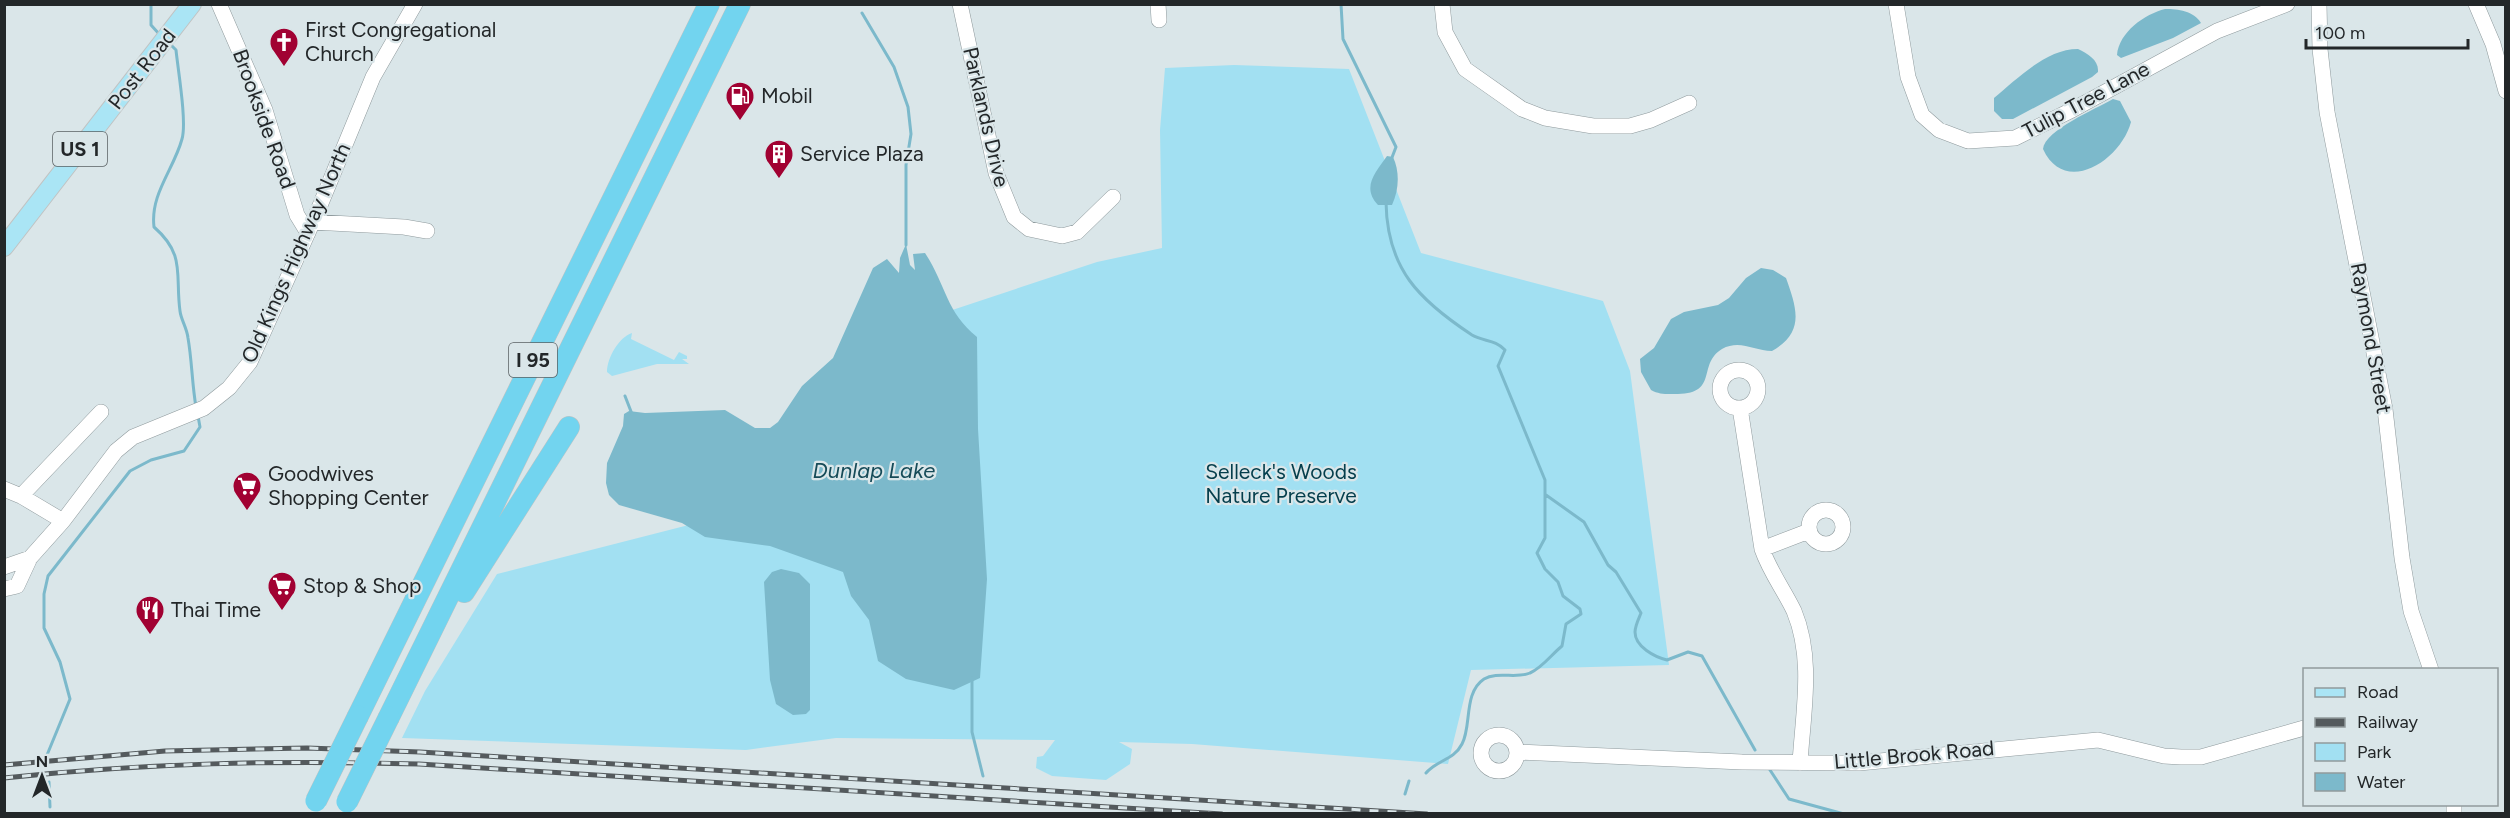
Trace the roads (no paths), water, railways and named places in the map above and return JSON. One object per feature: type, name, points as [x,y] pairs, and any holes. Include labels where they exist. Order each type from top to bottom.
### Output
[{"type":"highway","name":"I 95","points":[[313,807],[709,4]]},
{"type":"highway","name":"I 95","points":[[344,808],[740,4]]},
{"type":"highway","points":[[392,711],[569,427]]},
{"type":"main road","name":"Post Road","points":[[4,248],[192,4]]},
{"type":"street","name":"Brookside Road","points":[[219,4],[265,110],[297,215],[310,228]]},
{"type":"street","name":"Old Kings Highway North","points":[[5,590],[17,586],[11,570],[30,558],[63,520],[116,451],[134,437],[204,408],[229,388],[250,362],[310,228],[373,77],[415,4]]},
{"type":"street","name":"Parklands Drive","points":[[960,4],[996,173],[1014,217],[1029,230],[1062,236],[1077,232],[1113,197]]},
{"type":"street","points":[[1442,4],[1445,32],[1465,69],[1522,109],[1545,118],[1593,126],[1630,126],[1651,120],[1689,103]]},
{"type":"street","name":"Tulip Tree Lane","points":[[1896,4],[1908,77],[1922,115],[1939,130],[1968,141],[2015,138],[2072,110],[2217,31],[2286,4]]},
{"type":"street","name":"Raymond Street","points":[[2319,4],[2320,49],[2326,102],[2385,409],[2402,558],[2411,611],[2431,668]]},
{"type":"street","points":[[2476,4],[2493,44],[2505,91]]},
{"type":"street","points":[[310,228],[404,227],[427,231]]},
{"type":"street","points":[[1740,408],[1762,549],[1769,569],[1793,609],[1804,642],[1806,661],[1800,763]]},
{"type":"street","points":[[21,496],[100,412]]},
{"type":"street","points":[[4,489],[63,520]]},
{"type":"street","points":[[1762,549],[1809,531]]},
{"type":"street","name":"Little Brook Road","points":[[1517,752],[1800,763],[1859,763],[2098,740],[2164,756],[2201,757],[2303,728]]},
{"type":"water","points":[[2165,9],[2190,13],[2201,23],[2173,38],[2121,58],[2117,55],[2123,39],[2134,25],[2149,15]]},
{"type":"water","points":[[2078,49],[2089,55],[2097,64],[2098,72],[2092,77],[2013,119],[2002,119],[1994,111],[1994,98],[2022,74],[2043,59],[2066,50]]},
{"type":"water","points":[[2113,99],[2120,101],[2131,122],[2116,149],[2092,168],[2078,172],[2065,170],[2053,163],[2043,149],[2052,135],[2072,121]]},
{"type":"water","points":[[1387,156],[1393,157],[1398,175],[1396,193],[1392,205],[1378,205],[1373,198],[1370,186]]},
{"type":"water","name":"Dunlap Lake","points":[[906,244],[910,265],[915,270],[913,254],[925,253],[952,308],[977,337],[978,429],[987,579],[980,678],[954,690],[906,679],[878,661],[869,620],[851,596],[843,572],[770,546],[705,537],[682,523],[619,505],[609,495],[606,483],[607,463],[623,426],[624,414],[629,411],[645,413],[725,410],[755,428],[770,428],[778,422],[802,386],[833,358],[873,268],[887,259],[899,273],[900,258]]},
{"type":"water","points":[[1761,268],[1773,270],[1786,278],[1793,300],[1796,319],[1794,328],[1783,344],[1772,351],[1741,345],[1729,346],[1722,349],[1710,362],[1706,377],[1699,389],[1678,394],[1664,394],[1651,390],[1641,372],[1640,359],[1654,348],[1671,319],[1684,312],[1718,305],[1729,298],[1746,278]]},
{"type":"water","points":[[781,569],[799,573],[810,584],[810,710],[806,714],[793,715],[776,704],[770,680],[764,582],[772,572]]},
{"type":"waterway","points":[[151,4],[151,25],[160,35]]},
{"type":"waterway","points":[[1341,4],[1343,39],[1396,147],[1391,160]]},
{"type":"waterway","points":[[862,13],[894,67],[908,107],[911,134],[906,165],[906,245]]},
{"type":"waterway","points":[[169,43],[176,50],[183,109],[183,131],[178,150],[159,193],[154,227],[164,237],[175,256],[180,311],[187,334],[196,407]]},
{"type":"waterway","points":[[1386,202],[1392,246],[1400,264],[1422,295],[1436,309],[1472,335],[1497,344],[1505,350],[1498,366],[1545,480],[1545,538],[1537,553],[1545,569],[1558,582],[1563,596],[1580,609],[1581,614],[1566,624],[1562,646],[1534,671],[1525,675],[1489,677],[1477,685],[1470,701],[1467,728],[1462,744],[1455,753],[1426,773]]},
{"type":"waterway","points":[[625,396],[632,414]]},
{"type":"waterway","points":[[47,755],[70,699],[60,662],[44,628],[44,594],[48,576],[130,471],[151,460],[184,451],[200,427],[198,416]]},
{"type":"waterway","points":[[1546,495],[1584,522],[1608,565],[1616,572],[1641,613],[1635,630],[1642,647],[1667,660],[1688,652],[1702,656],[1755,750]]},
{"type":"waterway","points":[[972,678],[972,732],[983,776]]},
{"type":"waterway","points":[[1770,770],[1789,799],[1844,814]]},
{"type":"waterway","points":[[1405,794],[1409,781]]},
{"type":"waterway","points":[[49,782],[50,807]]},
{"type":"railway","points":[[4,765],[165,751],[307,748],[420,752],[1427,814]]},
{"type":"railway","points":[[4,778],[109,769],[212,764],[314,762],[419,764],[1222,814]]},
{"type":"place","name":"First Congregational Church","points":[[284,68]]},
{"type":"place","name":"Mobil","points":[[740,122]]},
{"type":"place","name":"Service Plaza","points":[[779,180]]},
{"type":"place","name":"Goodwives Shopping Center","points":[[247,512]]},
{"type":"place","name":"Stop & Shop","points":[[282,612]]},
{"type":"place","name":"Thai Time","points":[[150,636]]},
{"type":"park label","name":"Selleck's Woods Nature Preserve","points":[[1281,484]]}]
